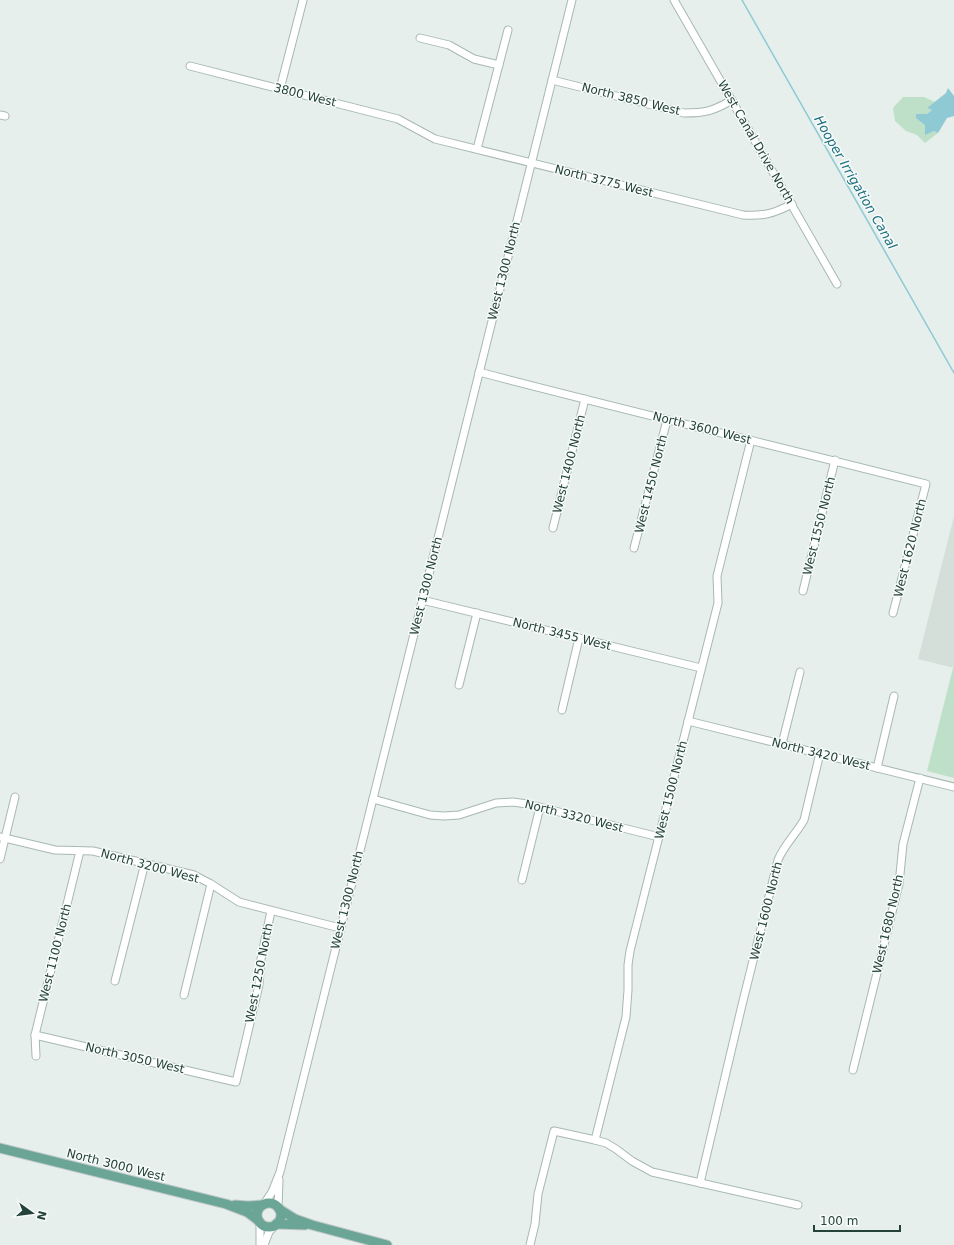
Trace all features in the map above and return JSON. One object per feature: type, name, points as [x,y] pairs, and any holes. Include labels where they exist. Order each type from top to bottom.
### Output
[{"type":"main road","name":"North 3000 West","points":[[0,1148],[226,1204],[246,1212],[260,1221]]},
{"type":"main road","points":[[312,1226],[275,1224],[267,1226],[260,1221],[257,1214],[258,1210],[264,1204],[272,1203],[295,1218],[312,1226],[387,1245]]},
{"type":"main road","name":"North 3000 West","points":[[226,1204],[248,1206],[264,1204]]},
{"type":"main road","points":[[275,1224],[280,1219],[281,1215],[279,1208]]},
{"type":"street","points":[[280,89],[303,0]]},
{"type":"street","name":"West 1300 North","points":[[264,1204],[272,1192],[280,1172],[572,0]]},
{"type":"street","name":"West Canal Drive North","points":[[674,0],[837,284]]},
{"type":"street","points":[[477,149],[508,30]]},
{"type":"street","points":[[420,38],[449,45],[474,59],[499,65]]},
{"type":"street","name":"3800 West","points":[[190,66],[398,119],[417,129]]},
{"type":"street","name":"North 3850 West","points":[[552,80],[684,113],[701,113],[716,109],[732,100]]},
{"type":"street","name":"North 3775 West","points":[[417,129],[435,138],[743,216],[758,216],[774,213],[792,204]]},
{"type":"street","name":"North 3600 West","points":[[479,372],[926,484]]},
{"type":"street","name":"West 1400 North","points":[[553,528],[584,399]]},
{"type":"street","name":"West 1450 North","points":[[634,548],[667,420]]},
{"type":"street","name":"West 1500 North","points":[[595,1140],[626,1017],[630,951],[718,603],[717,576],[751,440]]},
{"type":"street","name":"West 1550 North","points":[[803,591],[835,460]]},
{"type":"street","name":"West 1620 North","points":[[893,613],[926,484]]},
{"type":"street","name":"North 3455 West","points":[[422,600],[701,668]]},
{"type":"street","points":[[459,685],[477,613]]},
{"type":"street","points":[[562,710],[579,638]]},
{"type":"street","points":[[782,744],[800,672]]},
{"type":"street","points":[[877,768],[894,696]]},
{"type":"street","name":"North 3420 West","points":[[688,720],[954,787]]},
{"type":"street","name":"West 1600 North","points":[[700,1183],[778,860],[782,849],[798,830],[804,820],[820,753]]},
{"type":"street","name":"West 1680 North","points":[[853,1070],[899,884],[903,844],[920,778]]},
{"type":"street","points":[[0,859],[3,837],[15,797]]},
{"type":"street","name":"North 3320 West","points":[[373,800],[444,816],[459,815],[496,803],[513,802],[540,807],[659,837]]},
{"type":"street","points":[[522,880],[540,807]]},
{"type":"street","name":"North 3200 West","points":[[3,837],[55,850],[93,851],[194,876],[212,884],[239,902],[340,928]]},
{"type":"street","name":"West 1100 North","points":[[36,1056],[35,1035],[80,851]]},
{"type":"street","points":[[115,981],[145,863]]},
{"type":"street","points":[[184,995],[212,884]]},
{"type":"street","name":"West 1250 North","points":[[236,1082],[259,984],[260,959],[272,911]]},
{"type":"street","name":"North 3050 West","points":[[35,1035],[236,1082]]},
{"type":"street","points":[[530,1245],[535,1224],[538,1194],[554,1131],[606,1143],[632,1161],[652,1172],[798,1205]]},
{"type":"street","name":"West 1300 North","points":[[279,1208],[278,1195],[280,1172]]},
{"type":"street","points":[[260,1221],[260,1245]]},
{"type":"street","points":[[264,1245],[269,1232],[275,1224]]},
{"type":"shaded area","points":[[954,516],[954,668],[918,659]]},
{"type":"green space","points":[[903,97],[924,97],[935,102],[927,108],[932,110],[927,114],[916,114],[938,133],[925,143],[917,135],[906,131],[895,121],[893,108]]},
{"type":"green space","points":[[954,668],[954,778],[927,771]]},
{"type":"water","points":[[948,88],[954,96],[954,116],[947,118],[938,133],[934,131],[925,135],[925,125],[916,118],[916,114],[927,114],[932,110],[927,108],[946,93]]},
{"type":"waterway","name":"Hooper Irrigation Canal","points":[[742,0],[954,373]]}]
